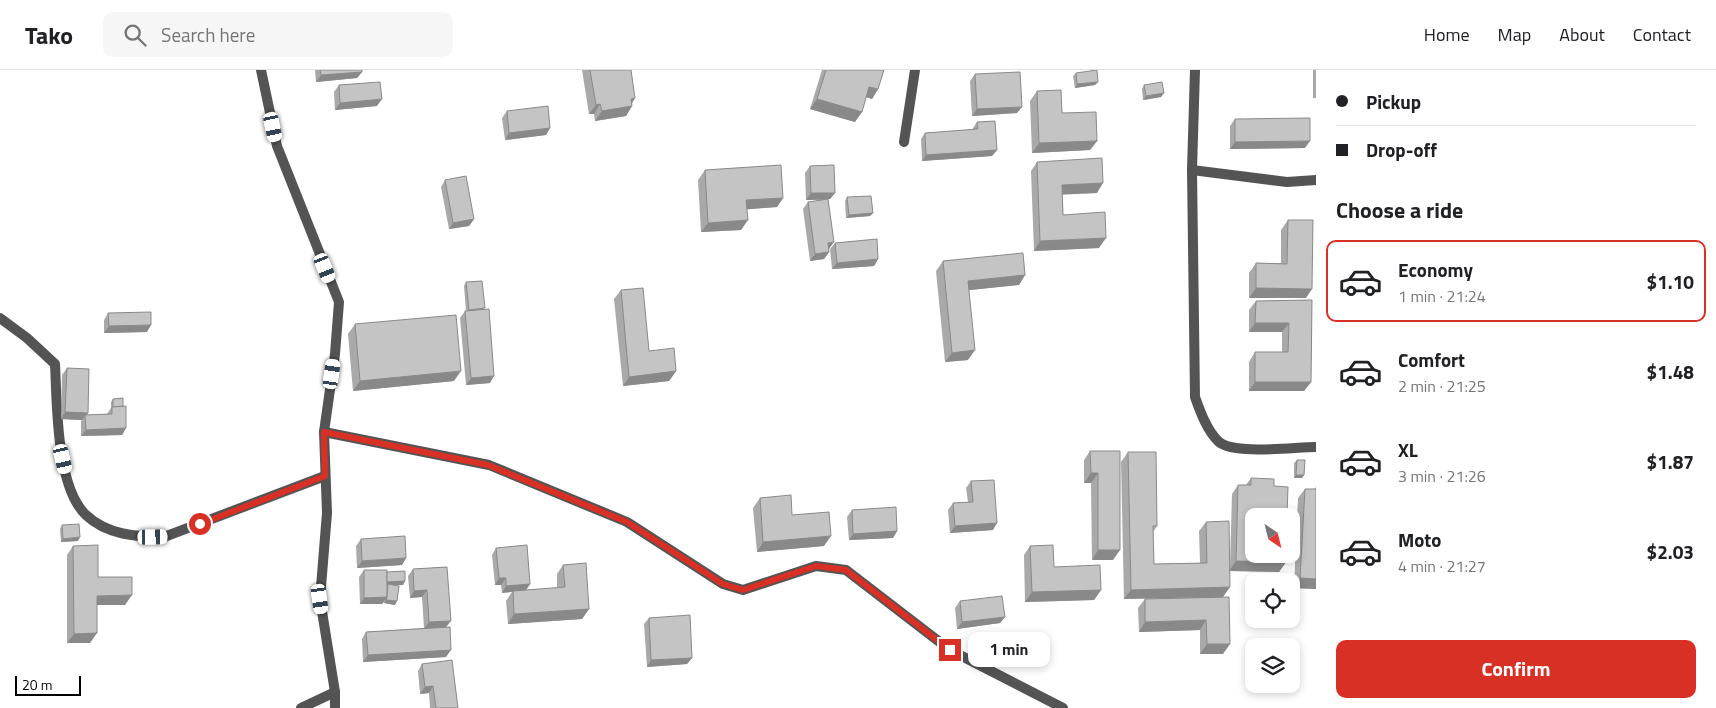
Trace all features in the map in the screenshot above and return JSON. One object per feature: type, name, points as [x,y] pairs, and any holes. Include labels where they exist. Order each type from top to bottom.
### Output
[{"type":"street","points":[[261,70],[277,146],[339,302],[335,354],[324,432],[327,513],[320,599],[336,692],[335,708]]},
{"type":"street","points":[[904,142],[915,70]]},
{"type":"street","points":[[1195,70],[1192,170],[1195,397],[1203,418],[1219,442],[1236,449],[1316,447]]},
{"type":"street","points":[[1192,170],[1287,182],[1316,180]]},
{"type":"street","points":[[0,318],[28,338],[54,364],[59,440],[72,495],[86,514],[113,532],[141,537],[164,537],[325,476]]},
{"type":"street","points":[[324,432],[488,465],[627,522],[723,584],[743,590],[816,566],[846,570],[950,650],[1063,708]]},
{"type":"street","points":[[301,708],[336,692]]},
{"type":"building","points":[[320,70],[362,70],[362,72],[321,75]]},
{"type":"building","points":[[590,70],[631,70],[635,98],[631,99],[632,106],[602,111],[600,104],[596,105]]},
{"type":"building","points":[[826,70],[884,70],[878,89],[869,87],[862,112],[817,99]]},
{"type":"building","points":[[1097,70],[1098,82],[1077,84],[1076,73]]},
{"type":"building","points":[[1020,72],[1022,107],[977,109],[975,74]]},
{"type":"building","points":[[380,82],[382,99],[340,103],[339,85]]},
{"type":"building","points":[[1162,82],[1164,93],[1146,96],[1144,85]]},
{"type":"building","points":[[1061,90],[1062,113],[1096,112],[1097,141],[1039,143],[1037,91]]},
{"type":"building","points":[[548,106],[550,128],[509,133],[507,111]]},
{"type":"building","points":[[1310,118],[1310,141],[1235,142],[1235,119]]},
{"type":"building","points":[[995,121],[997,150],[926,155],[925,133],[978,129],[977,122]]},
{"type":"building","points":[[1102,158],[1103,183],[1062,185],[1063,215],[1105,212],[1106,238],[1040,241],[1037,162]]},
{"type":"building","points":[[781,165],[783,198],[746,200],[748,220],[708,223],[705,170]]},
{"type":"building","points":[[834,165],[835,193],[811,193],[810,166]]},
{"type":"building","points":[[466,176],[474,219],[453,223],[445,180]]},
{"type":"building","points":[[871,196],[873,213],[849,215],[847,197]]},
{"type":"building","points":[[828,199],[834,242],[828,243],[829,252],[815,254],[808,202]]},
{"type":"building","points":[[1288,220],[1313,220],[1312,289],[1256,288],[1256,263],[1287,264]]},
{"type":"building","points":[[877,239],[878,259],[837,263],[835,243]]},
{"type":"building","points":[[1023,253],[1025,275],[968,281],[975,350],[952,353],[943,261]]},
{"type":"building","points":[[482,281],[485,308],[469,310],[466,282]]},
{"type":"building","points":[[643,288],[649,351],[674,348],[676,371],[629,377],[621,290]]},
{"type":"building","points":[[1312,300],[1311,382],[1255,382],[1255,352],[1288,352],[1289,323],[1255,323],[1256,301]]},
{"type":"building","points":[[489,309],[494,376],[471,378],[465,311]]},
{"type":"building","points":[[151,312],[151,325],[109,326],[108,313]]},
{"type":"building","points":[[456,315],[461,371],[360,381],[355,324]]},
{"type":"building","points":[[67,368],[89,369],[88,413],[65,412]]},
{"type":"building","points":[[123,398],[123,407],[113,407],[113,399]]},
{"type":"building","points":[[126,406],[126,428],[86,430],[85,415],[112,414],[112,407]]},
{"type":"building","points":[[1090,451],[1120,451],[1120,550],[1098,550],[1098,473],[1091,473]]},
{"type":"building","points":[[1128,452],[1156,452],[1157,526],[1153,526],[1154,564],[1207,563],[1206,522],[1229,521],[1230,587],[1131,590]]},
{"type":"building","points":[[1297,460],[1305,460],[1304,475],[1296,475]]},
{"type":"building","points":[[1251,478],[1274,479],[1274,486],[1288,487],[1287,508],[1245,508],[1245,561],[1236,561],[1238,485],[1251,485]]},
{"type":"building","points":[[994,480],[997,523],[955,526],[953,503],[973,502],[971,481]]},
{"type":"building","points":[[1305,489],[1316,489],[1316,579],[1300,578]]},
{"type":"building","points":[[791,495],[792,515],[829,512],[831,536],[763,542],[760,498]]},
{"type":"building","points":[[896,507],[897,531],[853,534],[852,510]]},
{"type":"building","points":[[79,524],[80,537],[63,539],[62,525]]},
{"type":"building","points":[[405,536],[406,558],[362,561],[361,539]]},
{"type":"building","points":[[98,545],[98,577],[132,577],[132,595],[97,596],[97,633],[74,634],[73,546]]},
{"type":"building","points":[[527,545],[530,584],[506,586],[506,578],[499,578],[496,548]]},
{"type":"building","points":[[1053,545],[1054,567],[1100,565],[1101,590],[1032,592],[1030,546]]},
{"type":"building","points":[[586,563],[589,609],[514,614],[513,591],[565,587],[563,565]]},
{"type":"building","points":[[447,567],[451,621],[429,622],[427,590],[414,591],[413,569]]},
{"type":"building","points":[[364,570],[387,570],[387,597],[364,598]]},
{"type":"building","points":[[405,571],[405,581],[387,582],[387,572]]},
{"type":"building","points":[[388,584],[399,586],[397,601],[386,600]]},
{"type":"building","points":[[1002,596],[1005,617],[962,622],[960,601]]},
{"type":"building","points":[[1229,597],[1230,644],[1207,644],[1206,620],[1145,622],[1145,599]]},
{"type":"building","points":[[690,615],[692,658],[651,660],[649,618]]},
{"type":"building","points":[[450,627],[451,650],[368,655],[366,632]]},
{"type":"building","points":[[452,660],[458,708],[436,708],[433,686],[425,687],[422,664]]},
{"type":"route","points":[[200,524],[325,476],[324,432],[488,465],[627,522],[723,584],[743,590],[816,566],[846,570],[950,650]]}]
